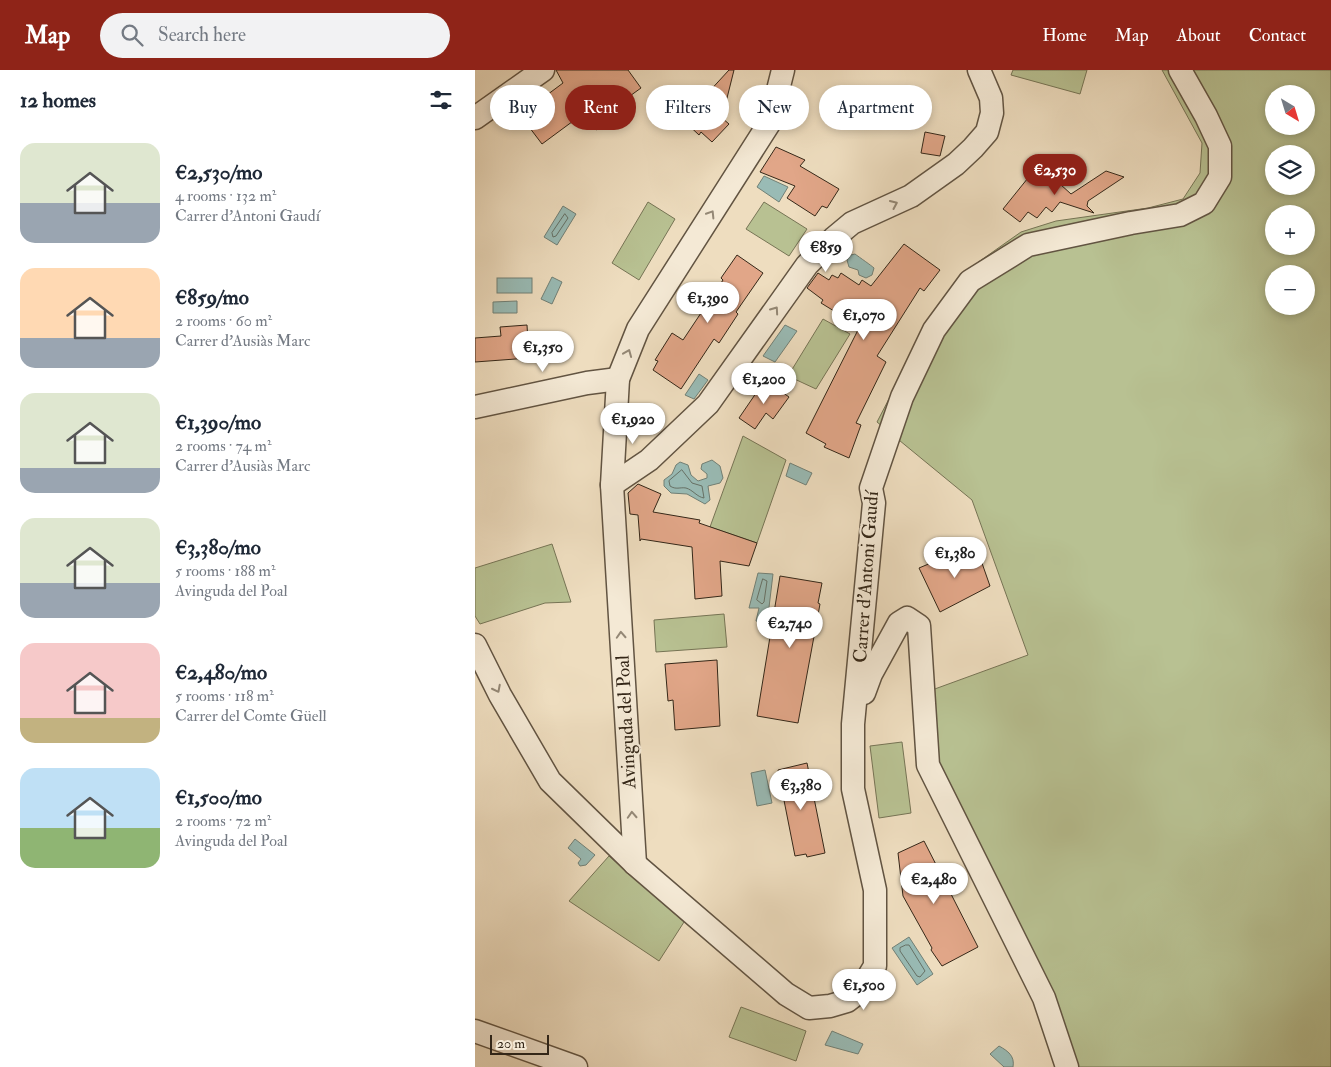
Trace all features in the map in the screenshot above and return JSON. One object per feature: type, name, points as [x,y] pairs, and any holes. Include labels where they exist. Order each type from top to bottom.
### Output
[{"type":"street","points":[[475,118],[543,70]]},
{"type":"street","name":"Avinguda del Poal","points":[[635,864],[612,485],[618,379],[638,329],[770,122],[783,70]]},
{"type":"street","points":[[612,485],[649,460],[708,404],[807,265],[834,238],[852,223],[911,196],[956,164],[987,132],[992,113],[991,98],[979,70]]},
{"type":"street","name":"Carrer d'Antoni Gaudí","points":[[853,724],[874,503],[871,488],[902,397],[934,330],[971,281],[1028,245],[1180,215],[1204,203],[1220,177],[1220,146],[1206,116],[1180,70]]},
{"type":"street","points":[[475,407],[587,383],[618,379]]},
{"type":"street","points":[[475,645],[500,695],[550,782],[635,864],[786,994],[809,1008],[830,1006],[847,1001],[860,990],[875,966],[875,890],[853,789],[853,724],[871,674],[899,623],[907,618],[919,626],[928,765],[1044,998],[1067,1067]]},
{"type":"street","points":[[475,1031],[576,1067]]},
{"type":"green space","points":[[1013,70],[1087,70],[1080,94],[1011,75]]},
{"type":"green space","points":[[1162,70],[1331,70],[1331,1067],[1070,1067],[938,773],[932,690],[1028,655],[972,500],[877,422],[932,316],[977,263],[1021,232],[1056,221],[1148,208],[1183,199],[1200,173],[1202,143]]},
{"type":"green space","points":[[648,202],[675,219],[639,280],[612,263]]},
{"type":"green space","points":[[764,202],[807,229],[789,256],[746,229]]},
{"type":"green space","points":[[823,319],[850,334],[816,389],[788,376]]},
{"type":"green space","points":[[743,436],[786,460],[757,543],[710,527]]},
{"type":"green space","points":[[552,544],[571,602],[545,603],[480,624],[475,616],[475,568]]},
{"type":"green space","points":[[724,614],[727,647],[656,652],[654,620]]},
{"type":"green space","points":[[902,742],[911,813],[879,818],[870,746]]},
{"type":"green space","points":[[609,856],[684,922],[659,961],[569,901]]},
{"type":"green space","points":[[741,1007],[806,1031],[796,1061],[729,1037]]},
{"type":"water","points":[[764,176],[788,187],[779,202],[757,187]]},
{"type":"water","points":[[563,206],[576,214],[557,245],[544,237]]},
{"type":"water","points":[[855,254],[874,268],[872,275],[866,278],[859,275],[858,270],[849,267],[847,260],[851,255]]},
{"type":"water","points":[[552,277],[562,282],[552,304],[541,299]]},
{"type":"water","points":[[497,278],[532,278],[532,293],[497,293]]},
{"type":"water","points":[[517,301],[517,313],[493,313],[493,302]]},
{"type":"water","points":[[785,325],[797,331],[775,362],[763,356]]},
{"type":"water","points":[[753,366],[762,373],[750,391],[740,386]]},
{"type":"water","points":[[699,374],[708,380],[694,399],[685,395]]},
{"type":"water","points":[[712,460],[720,466],[723,478],[720,483],[708,486],[710,500],[705,504],[687,494],[671,493],[664,486],[664,480],[672,474],[676,465],[680,462],[688,465],[691,475],[698,481],[707,478],[707,474],[701,469],[702,464]]},
{"type":"water","points":[[790,463],[812,473],[806,485],[786,476]]},
{"type":"water","points":[[758,573],[773,574],[767,624],[756,621],[759,608],[749,608]]},
{"type":"water","points":[[765,770],[772,803],[757,806],[751,773]]},
{"type":"water","points":[[575,839],[595,855],[586,865],[580,866],[578,863],[581,859],[568,848]]},
{"type":"water","points":[[909,937],[933,974],[917,985],[892,948]]},
{"type":"water","points":[[832,1031],[863,1044],[858,1054],[825,1045]]},
{"type":"water","points":[[999,1046],[1010,1054],[1013,1060],[1013,1067],[1004,1067],[990,1054]]},
{"type":"building","points":[[556,70],[628,70],[641,88],[636,92],[636,85],[565,85],[565,127],[542,144],[531,130],[555,130],[555,89],[563,83]]},
{"type":"building","points":[[729,70],[734,70],[729,90],[729,85],[715,85]]},
{"type":"building","points":[[694,130],[723,130],[712,142],[701,132],[699,135]]},
{"type":"building","points":[[925,132],[945,136],[940,156],[921,153]]},
{"type":"building","points":[[776,147],[805,160],[800,166],[839,189],[827,208],[822,206],[815,216],[787,198],[795,186],[760,172]]},
{"type":"building","points":[[1106,171],[1124,177],[1088,201],[1087,206],[1094,213],[1060,202],[1052,212],[1046,207],[1037,218],[1028,212],[1020,222],[1003,209],[1032,173],[1042,182],[1045,178],[1056,188],[1060,184],[1071,194]]},
{"type":"building","points":[[904,244],[940,270],[924,291],[920,288],[877,356],[886,362],[856,423],[861,425],[849,458],[824,447],[826,444],[806,433],[860,326],[857,325],[863,313],[855,308],[847,319],[821,303],[823,300],[807,288],[818,273],[829,280],[832,275],[838,278],[841,273],[859,285],[862,280],[871,286]]},
{"type":"building","points":[[737,255],[763,273],[736,312],[738,314],[719,343],[714,339],[681,389],[653,370],[658,361],[655,360],[672,333],[683,340],[723,280],[721,278]]},
{"type":"building","points":[[527,325],[529,358],[475,362],[475,338],[501,336],[500,327]]},
{"type":"building","points":[[765,380],[789,397],[773,419],[766,413],[755,429],[739,418]]},
{"type":"building","points":[[638,484],[661,494],[653,512],[700,520],[699,523],[757,543],[749,566],[720,561],[722,596],[695,599],[692,547],[641,539],[640,541],[638,515],[630,514],[628,493]]},
{"type":"building","points":[[976,546],[990,586],[940,612],[919,568],[950,555],[953,562]]},
{"type":"building","points":[[780,576],[822,583],[818,603],[820,604],[798,723],[757,716]]},
{"type":"building","points":[[717,660],[720,726],[675,730],[673,700],[668,701],[665,664]]},
{"type":"building","points":[[807,763],[825,853],[807,857],[806,854],[795,856],[778,770]]},
{"type":"building","points":[[924,841],[978,947],[942,966],[931,950],[932,948],[903,896],[898,853]]}]
